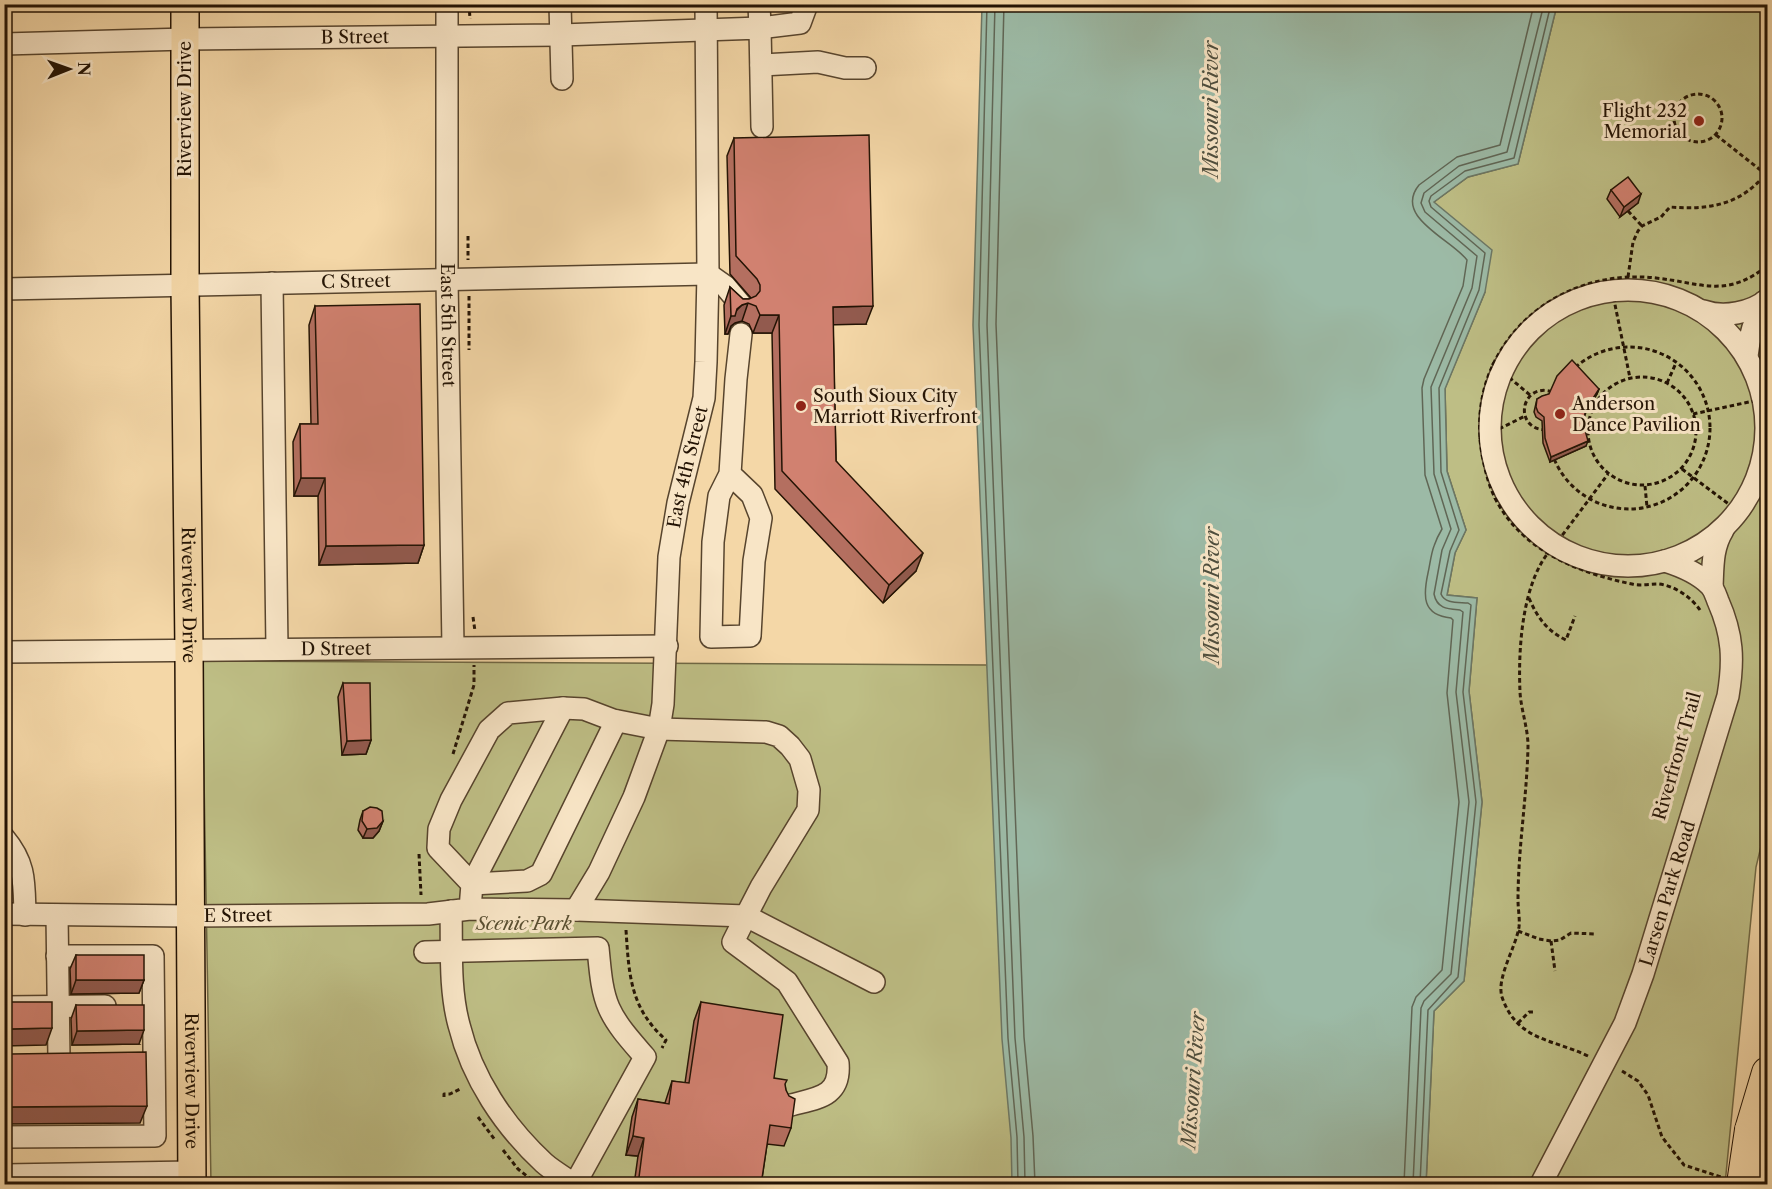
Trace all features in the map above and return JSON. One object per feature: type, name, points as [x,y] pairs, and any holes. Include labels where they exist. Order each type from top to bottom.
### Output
[{"type":"highway","points":[[1736,1181],[1767,1073]]},
{"type":"main road","name":"Riverview Drive","points":[[185,4],[184,284],[192,1178]]},
{"type":"street","name":"East 5th Street","points":[[447,4],[447,279],[453,647]]},
{"type":"street","points":[[560,4],[562,79]]},
{"type":"street","name":"East 4th Street","points":[[576,910],[599,872],[634,797],[659,729],[663,704],[669,556],[678,503],[704,398],[708,274],[706,4]]},
{"type":"street","points":[[759,4],[762,127]]},
{"type":"street","points":[[803,14],[818,11],[820,4]]},
{"type":"street","name":"B Street","points":[[4,44],[706,31],[760,28],[803,14]]},
{"type":"street","points":[[761,65],[818,62],[845,68],[865,68]]},
{"type":"street","points":[[708,274],[725,286],[741,305]]},
{"type":"street","name":"C Street","points":[[4,289],[708,274]]},
{"type":"street","points":[[272,283],[277,648]]},
{"type":"street","name":"Larsen Park Road","points":[[1732,519],[1696,548],[1665,561],[1629,566],[1609,565],[1550,549],[1515,507],[1502,484],[1485,436],[1498,381],[1497,367],[1508,358],[1526,334],[1546,316],[1569,302],[1598,292],[1650,290],[1670,295],[1712,314],[1726,314],[1750,309],[1766,300]]},
{"type":"street","name":"Larsen Park Road","points":[[1747,357],[1753,324],[1766,300]]},
{"type":"street","name":"Larsen Park Road","points":[[1541,1185],[1626,1023],[1728,696],[1733,668],[1731,642],[1724,614],[1712,587],[1714,550],[1717,541],[1748,497],[1758,476],[1764,454],[1766,433],[1763,399],[1758,380],[1747,357],[1735,339],[1704,311]]},
{"type":"street","points":[[730,474],[752,495],[761,518],[754,561],[750,636],[711,637],[713,542],[719,496],[730,474],[741,334]]},
{"type":"street","points":[[706,362],[739,361]]},
{"type":"street","points":[[1665,561],[1681,566],[1712,587]]},
{"type":"street","name":"D Street","points":[[4,652],[277,648],[570,648],[667,645]]},
{"type":"street","points":[[616,721],[541,874],[527,881],[472,884],[438,848],[439,830],[451,800],[489,730],[508,713],[563,708],[584,709],[616,721],[659,729],[766,732],[779,736],[800,759],[809,790],[808,810],[761,887],[734,942],[787,982],[838,1063],[839,1074],[836,1086],[820,1097],[791,1105]]},
{"type":"street","points":[[425,952],[452,950],[598,948],[601,975],[609,1007],[645,1057],[575,1185],[545,1163],[514,1131],[489,1096],[472,1066],[458,1023],[452,950],[461,910],[472,884],[563,708]]},
{"type":"street","points":[[4,838],[15,851],[21,866],[15,915]]},
{"type":"street","name":"E Street","points":[[15,915],[428,914],[461,910],[576,910],[746,916]]},
{"type":"street","points":[[57,915],[59,1058]]},
{"type":"street","points":[[746,916],[874,982]]},
{"type":"street","points":[[4,1137],[155,1136],[153,956],[57,956]]},
{"type":"street","points":[[4,1007],[153,1006]]},
{"type":"street","points":[[130,1057],[154,1056]]},
{"type":"street","points":[[38,1058],[83,1057]]},
{"type":"street","points":[[4,1175],[192,1178]]},
{"type":"path","points":[[1702,94],[1713,99],[1721,109],[1723,119],[1716,135],[1701,142],[1688,141],[1680,135],[1674,116],[1677,105],[1690,95],[1702,94]]},
{"type":"path","points":[[1628,277],[1633,242],[1642,226],[1660,217],[1670,207],[1703,208],[1726,203],[1753,188],[1767,174],[1716,135]]},
{"type":"path","points":[[1628,211],[1642,226]]},
{"type":"path","points":[[1705,617],[1695,602],[1679,590],[1660,584],[1635,585],[1611,579],[1559,561],[1550,549],[1527,538],[1495,498],[1485,472],[1485,436],[1479,421],[1482,396],[1497,367],[1504,344],[1528,317],[1557,296],[1588,283],[1620,276],[1658,278],[1703,287],[1729,285],[1752,278],[1767,265]]},
{"type":"path","points":[[1612,290],[1630,378]]},
{"type":"path","points":[[1624,348],[1644,349],[1663,355],[1689,374],[1699,388],[1708,411],[1710,428],[1704,459],[1693,477],[1678,493],[1647,507],[1631,509],[1616,508],[1590,500],[1570,484],[1563,476],[1553,456],[1548,430],[1551,406],[1570,373],[1584,361],[1599,353],[1624,348]]},
{"type":"path","points":[[1667,383],[1676,363]]},
{"type":"path","points":[[1497,367],[1530,395]]},
{"type":"path","points":[[1570,373],[1577,379]]},
{"type":"path","points":[[1643,377],[1667,383],[1684,397],[1695,423],[1695,440],[1691,454],[1682,469],[1666,480],[1645,486],[1624,483],[1608,474],[1593,457],[1588,441],[1589,417],[1597,400],[1608,388],[1630,378],[1643,377]]},
{"type":"path","points":[[1548,430],[1539,430],[1532,426],[1525,416],[1524,407],[1530,395],[1541,390],[1556,394]]},
{"type":"path","points":[[1590,393],[1597,400]]},
{"type":"path","points":[[1693,414],[1763,399]]},
{"type":"path","points":[[1485,436],[1525,416]]},
{"type":"path","points":[[1553,456],[1562,453]]},
{"type":"path","points":[[1682,469],[1693,477],[1732,519]]},
{"type":"path","points":[[1608,474],[1539,566],[1522,621],[1520,692],[1528,743],[1518,870],[1518,931],[1503,979],[1501,994],[1510,1015],[1532,1034],[1549,1042],[1577,1050],[1627,1073],[1638,1081],[1648,1095],[1662,1137],[1684,1165],[1736,1181]]},
{"type":"path","points":[[1645,486],[1647,507]]},
{"type":"path","points":[[1528,596],[1535,612],[1554,635],[1566,640],[1575,616]]},
{"type":"path","points":[[1518,931],[1551,941],[1560,940],[1571,933],[1596,934]]},
{"type":"path","points":[[1551,941],[1555,971]]},
{"type":"path","points":[[1518,1023],[1529,1012],[1534,1012]]},
{"type":"path","points":[[444,1097],[444,1094],[450,1094],[462,1088]]},
{"type":"green space","points":[[1557,5],[1767,5],[1768,817],[1756,867],[1725,1184],[1426,1184],[1434,1011],[1464,981],[1482,802],[1469,691],[1477,598],[1447,595],[1455,553],[1466,530],[1447,471],[1445,388],[1485,292],[1434,202],[1468,177],[1518,164]]},
{"type":"green space","name":"Scenic Park","points":[[202,661],[987,665],[1094,1184],[211,1184]]},
{"type":"water","name":"Missouri River","points":[[982,5],[1557,5],[1518,164],[1468,177],[1434,202],[1492,250],[1485,292],[1445,389],[1447,471],[1466,530],[1455,553],[1447,595],[1477,598],[1469,691],[1482,802],[1464,981],[1434,1011],[1426,1184],[1012,1184],[1011,1138],[1002,1039],[973,325]]},
{"type":"building","name":"South Sioux City Marriott Riverfront","points":[[869,135],[873,306],[833,307],[836,461],[923,553],[889,585],[782,471],[779,315],[760,315],[756,306],[748,303],[737,309],[735,316],[731,316],[730,287],[743,299],[756,296],[760,291],[757,279],[736,256],[734,138]]},
{"type":"building","points":[[1628,177],[1641,194],[1624,207],[1611,190]]},
{"type":"building","points":[[420,304],[424,545],[326,546],[325,478],[301,478],[300,424],[318,424],[315,306]]},
{"type":"building","name":"Anderson Dance Pavilion","points":[[1572,360],[1599,389],[1586,409],[1584,418],[1588,441],[1551,457],[1545,438],[1544,417],[1536,407],[1537,399],[1549,394],[1557,376]]},
{"type":"building","points":[[343,683],[370,683],[371,740],[347,741]]},
{"type":"building","points":[[370,807],[382,811],[383,821],[377,828],[367,829],[362,821],[363,811]]},
{"type":"building","points":[[4,939],[6,939],[5,962],[4,962]]},
{"type":"building","points":[[76,955],[144,955],[144,980],[76,980]]},
{"type":"building","points":[[4,1001],[52,1002],[52,1028],[4,1031]]},
{"type":"building","points":[[701,1002],[783,1015],[774,1078],[787,1080],[786,1090],[789,1096],[795,1099],[791,1128],[770,1125],[761,1185],[638,1185],[644,1138],[633,1136],[638,1099],[669,1104],[672,1081],[689,1083]]},
{"type":"building","points":[[76,1005],[144,1005],[144,1030],[77,1031]]},
{"type":"building","points":[[146,1052],[147,1106],[4,1107],[4,1053]]},
{"type":"place","name":"Flight 232 Memorial","points":[[1699,121]]},
{"type":"place","name":"South Sioux City Marriott Riverfront","points":[[801,406]]},
{"type":"place","name":"Anderson Dance Pavilion","points":[[1560,414]]}]
